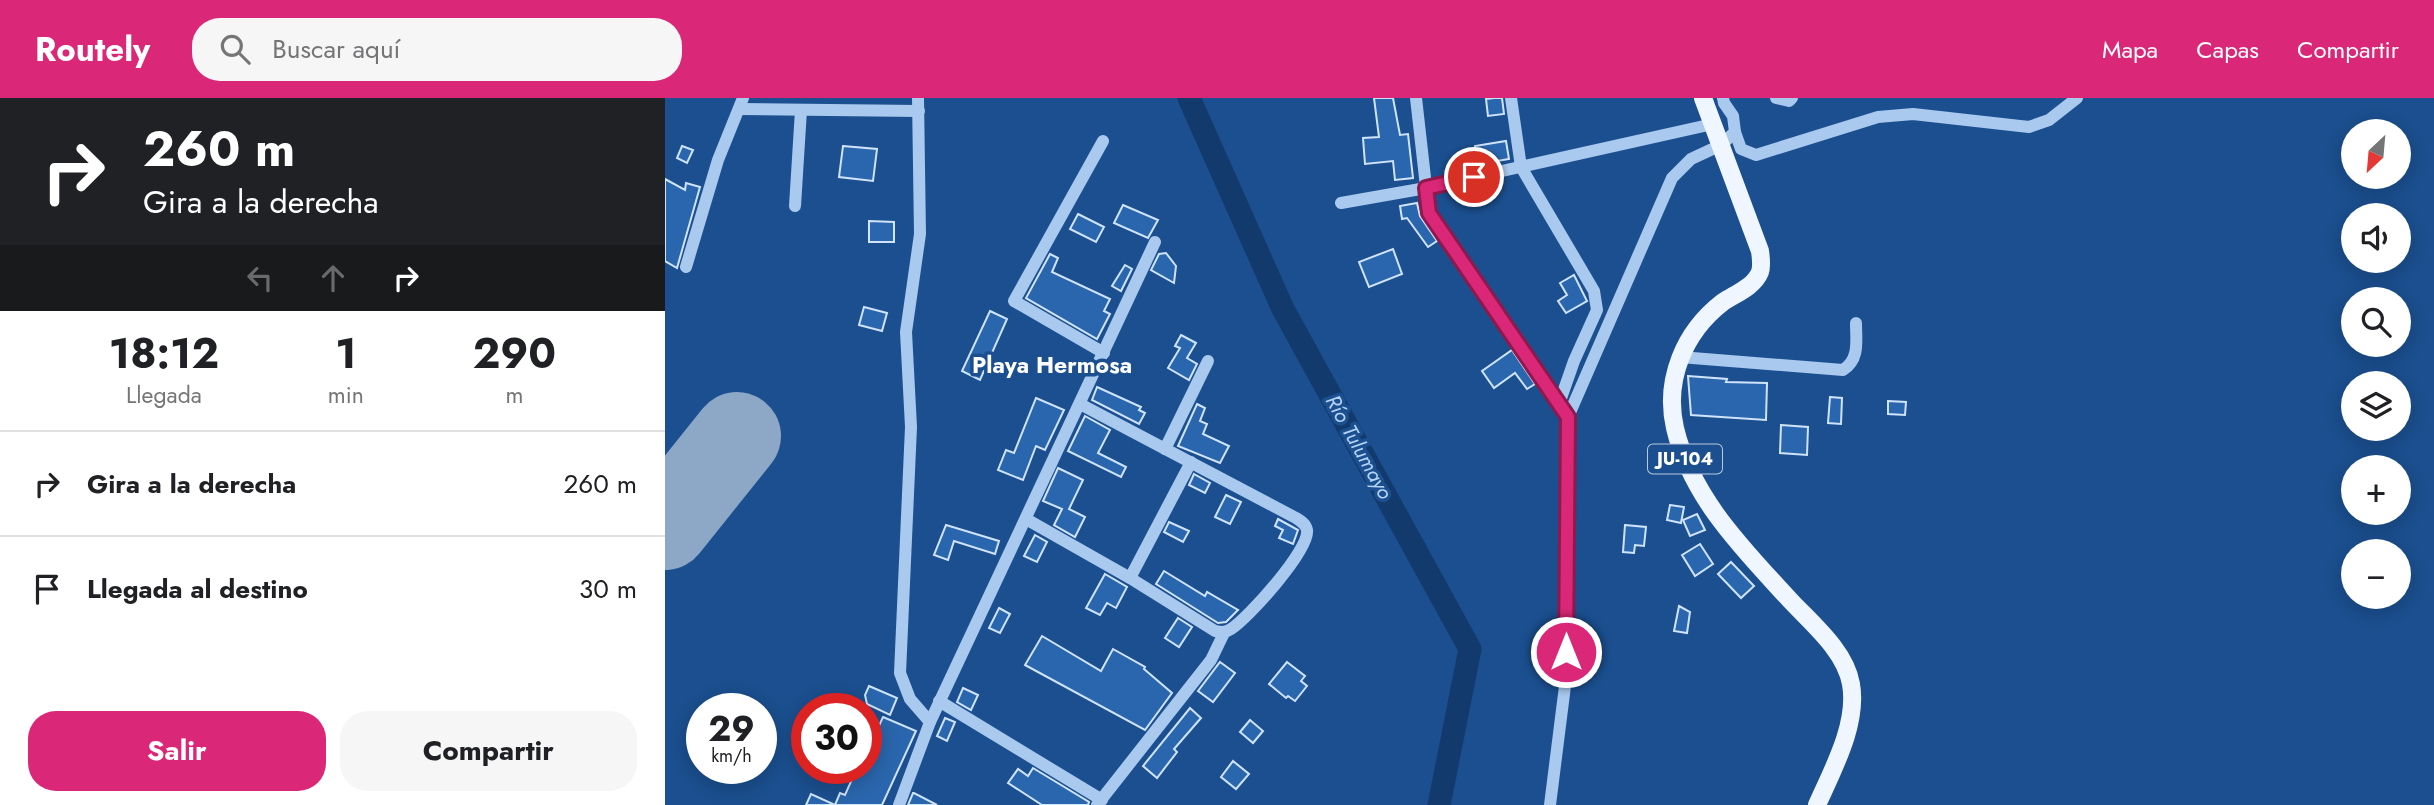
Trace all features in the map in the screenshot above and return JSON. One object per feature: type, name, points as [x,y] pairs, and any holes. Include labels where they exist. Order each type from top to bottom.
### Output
[{"type":"main road","name":"JU-104","points":[[1703,98],[1713,124],[1728,139],[1760,251],[1760,273],[1752,283],[1709,314],[1680,358],[1671,386],[1675,427],[1690,470],[1721,522],[1826,639],[1847,671],[1851,686],[1849,721],[1817,805]]},
{"type":"street","points":[[1416,98],[1429,213],[1568,417]]},
{"type":"street","points":[[1511,98],[1521,167],[1594,291],[1597,310],[1574,361],[1559,404]]},
{"type":"street","points":[[1550,805],[1566,678],[1568,417],[1672,178],[1691,159],[1728,139],[1733,116],[1723,98]]},
{"type":"street","points":[[1776,98],[1789,101],[1793,98]]},
{"type":"street","points":[[1728,139],[1741,149],[1756,155],[1878,117],[1913,114],[2029,127],[2049,120],[2077,98]]},
{"type":"street","points":[[686,267],[718,160],[741,104],[801,110],[919,105],[920,234],[906,332],[911,427],[900,673],[910,699],[930,722]]},
{"type":"street","points":[[795,206],[801,110]]},
{"type":"street","points":[[1341,203],[1426,188],[1713,124]]},
{"type":"street","points":[[1103,141],[1014,301],[1104,353]]},
{"type":"street","points":[[899,805],[939,701],[1156,242]]},
{"type":"street","points":[[1680,358],[1843,370],[1851,365],[1856,355],[1856,323]]},
{"type":"street","points":[[1165,449],[1208,361]]},
{"type":"street","points":[[1026,519],[1130,578],[1215,631],[1223,633],[1251,610],[1285,573],[1305,541],[1306,525],[1296,518],[1080,404]]},
{"type":"street","points":[[1130,578],[1191,462]]},
{"type":"street","points":[[939,701],[1099,802],[1212,660],[1223,633]]},
{"type":"building","points":[[1374,98],[1393,98],[1400,135],[1408,134],[1413,178],[1395,180],[1393,161],[1365,164],[1363,138],[1379,137]]},
{"type":"building","points":[[1502,98],[1504,114],[1488,116],[1486,99]]},
{"type":"building","points":[[1506,141],[1509,159],[1479,164],[1475,146]]},
{"type":"building","points":[[682,146],[693,150],[687,163],[677,158]]},
{"type":"building","points":[[843,146],[877,149],[873,181],[839,177]]},
{"type":"building","points":[[665,179],[685,190],[686,183],[700,187],[677,268],[665,261]]},
{"type":"building","points":[[1417,203],[1420,216],[1437,241],[1428,247],[1407,218],[1402,219],[1400,206]]},
{"type":"building","points":[[1123,205],[1158,220],[1148,238],[1114,223]]},
{"type":"building","points":[[1078,214],[1104,227],[1096,242],[1070,229]]},
{"type":"building","points":[[869,221],[894,222],[894,242],[869,242]]},
{"type":"building","points":[[1393,249],[1402,274],[1369,287],[1359,262]]},
{"type":"building","points":[[1166,253],[1176,266],[1174,283],[1151,270],[1159,254]]},
{"type":"building","points":[[1050,254],[1058,258],[1052,272],[1110,299],[1104,311],[1110,314],[1097,339],[1026,298]]},
{"type":"building","points":[[1125,265],[1132,269],[1121,291],[1112,286]]},
{"type":"building","points":[[1574,275],[1587,301],[1566,313],[1558,301],[1567,295],[1560,283]]},
{"type":"building","points":[[864,307],[887,313],[882,331],[859,325]]},
{"type":"building","points":[[990,311],[1007,319],[980,380],[962,371]]},
{"type":"building","points":[[1181,335],[1196,343],[1187,358],[1197,364],[1189,380],[1168,368],[1180,348],[1175,346]]},
{"type":"building","points":[[1512,350],[1535,384],[1527,389],[1515,373],[1494,388],[1482,371]]},
{"type":"building","points":[[1688,376],[1727,379],[1726,382],[1767,383],[1766,420],[1691,415]]},
{"type":"building","points":[[1097,387],[1141,407],[1139,410],[1145,413],[1139,424],[1092,400]]},
{"type":"building","points":[[1830,397],[1842,398],[1841,424],[1828,423]]},
{"type":"building","points":[[1036,398],[1064,410],[1045,450],[1036,446],[1023,480],[998,470],[1006,450],[1014,453]]},
{"type":"building","points":[[1888,401],[1906,402],[1905,415],[1888,414]]},
{"type":"building","points":[[1197,404],[1205,408],[1200,421],[1207,424],[1203,434],[1229,446],[1220,463],[1178,446]]},
{"type":"building","points":[[1085,416],[1110,430],[1098,453],[1126,467],[1121,477],[1068,451]]},
{"type":"building","points":[[1781,425],[1808,427],[1807,455],[1780,453]]},
{"type":"building","points":[[1058,468],[1083,480],[1069,509],[1085,517],[1075,537],[1054,525],[1062,509],[1043,501]]},
{"type":"building","points":[[1194,474],[1210,483],[1205,493],[1189,485]]},
{"type":"building","points":[[1226,495],[1241,502],[1230,524],[1215,517]]},
{"type":"building","points":[[1670,505],[1684,507],[1681,523],[1667,520]]},
{"type":"building","points":[[1697,514],[1705,530],[1690,536],[1683,520]]},
{"type":"building","points":[[1278,519],[1298,530],[1293,544],[1279,538],[1283,530],[1275,526]]},
{"type":"building","points":[[1169,522],[1189,531],[1183,542],[1164,532]]},
{"type":"building","points":[[946,525],[999,541],[995,554],[954,541],[948,560],[934,555]]},
{"type":"building","points":[[1625,525],[1646,527],[1644,546],[1635,545],[1634,553],[1623,552]]},
{"type":"building","points":[[1035,535],[1047,542],[1037,562],[1024,556]]},
{"type":"building","points":[[1700,544],[1713,564],[1695,576],[1682,555]]},
{"type":"building","points":[[1731,562],[1754,586],[1741,598],[1718,574]]},
{"type":"building","points":[[1164,571],[1205,596],[1207,592],[1238,610],[1226,622],[1218,623],[1156,584]]},
{"type":"building","points":[[1105,574],[1127,587],[1116,608],[1107,603],[1100,615],[1086,608]]},
{"type":"building","points":[[1679,606],[1690,612],[1687,633],[1674,631]]},
{"type":"building","points":[[999,608],[1010,614],[1000,633],[989,628]]},
{"type":"building","points":[[1178,618],[1192,627],[1179,647],[1165,638]]},
{"type":"building","points":[[1042,636],[1101,671],[1113,649],[1145,667],[1144,669],[1172,693],[1145,730],[1025,665]]},
{"type":"building","points":[[1220,662],[1235,673],[1213,702],[1198,691]]},
{"type":"building","points":[[1287,662],[1305,676],[1301,681],[1307,686],[1295,701],[1288,696],[1286,698],[1269,684]]},
{"type":"building","points":[[869,686],[897,698],[890,715],[882,711],[882,693],[866,693]]},
{"type":"building","points":[[963,688],[978,695],[971,710],[957,702]]},
{"type":"building","points":[[1190,708],[1201,718],[1174,749],[1177,752],[1157,778],[1143,766]]},
{"type":"building","points":[[883,717],[916,731],[882,805],[835,805],[840,793],[845,795],[850,784],[882,784]]},
{"type":"building","points":[[945,718],[955,722],[947,741],[937,736]]},
{"type":"building","points":[[1250,720],[1263,731],[1253,743],[1240,732]]},
{"type":"building","points":[[1233,761],[1249,774],[1236,789],[1221,777]]},
{"type":"building","points":[[1033,768],[1089,802],[1088,805],[1042,805],[1008,783],[1018,769],[1028,776]]},
{"type":"building","points":[[914,793],[937,805],[908,805]]},
{"type":"building","points":[[811,794],[835,805],[806,805]]},
{"type":"waterway","name":"Río Tulumayo","points":[[1189,98],[1283,309],[1470,649],[1439,805]]},
{"type":"runway","points":[[665,526],[737,436]]},
{"type":"district","name":"Playa Hermosa","points":[[1052,365]]},
{"type":"route","points":[[1474,177],[1426,188],[1429,213],[1568,417],[1566,652]]}]
